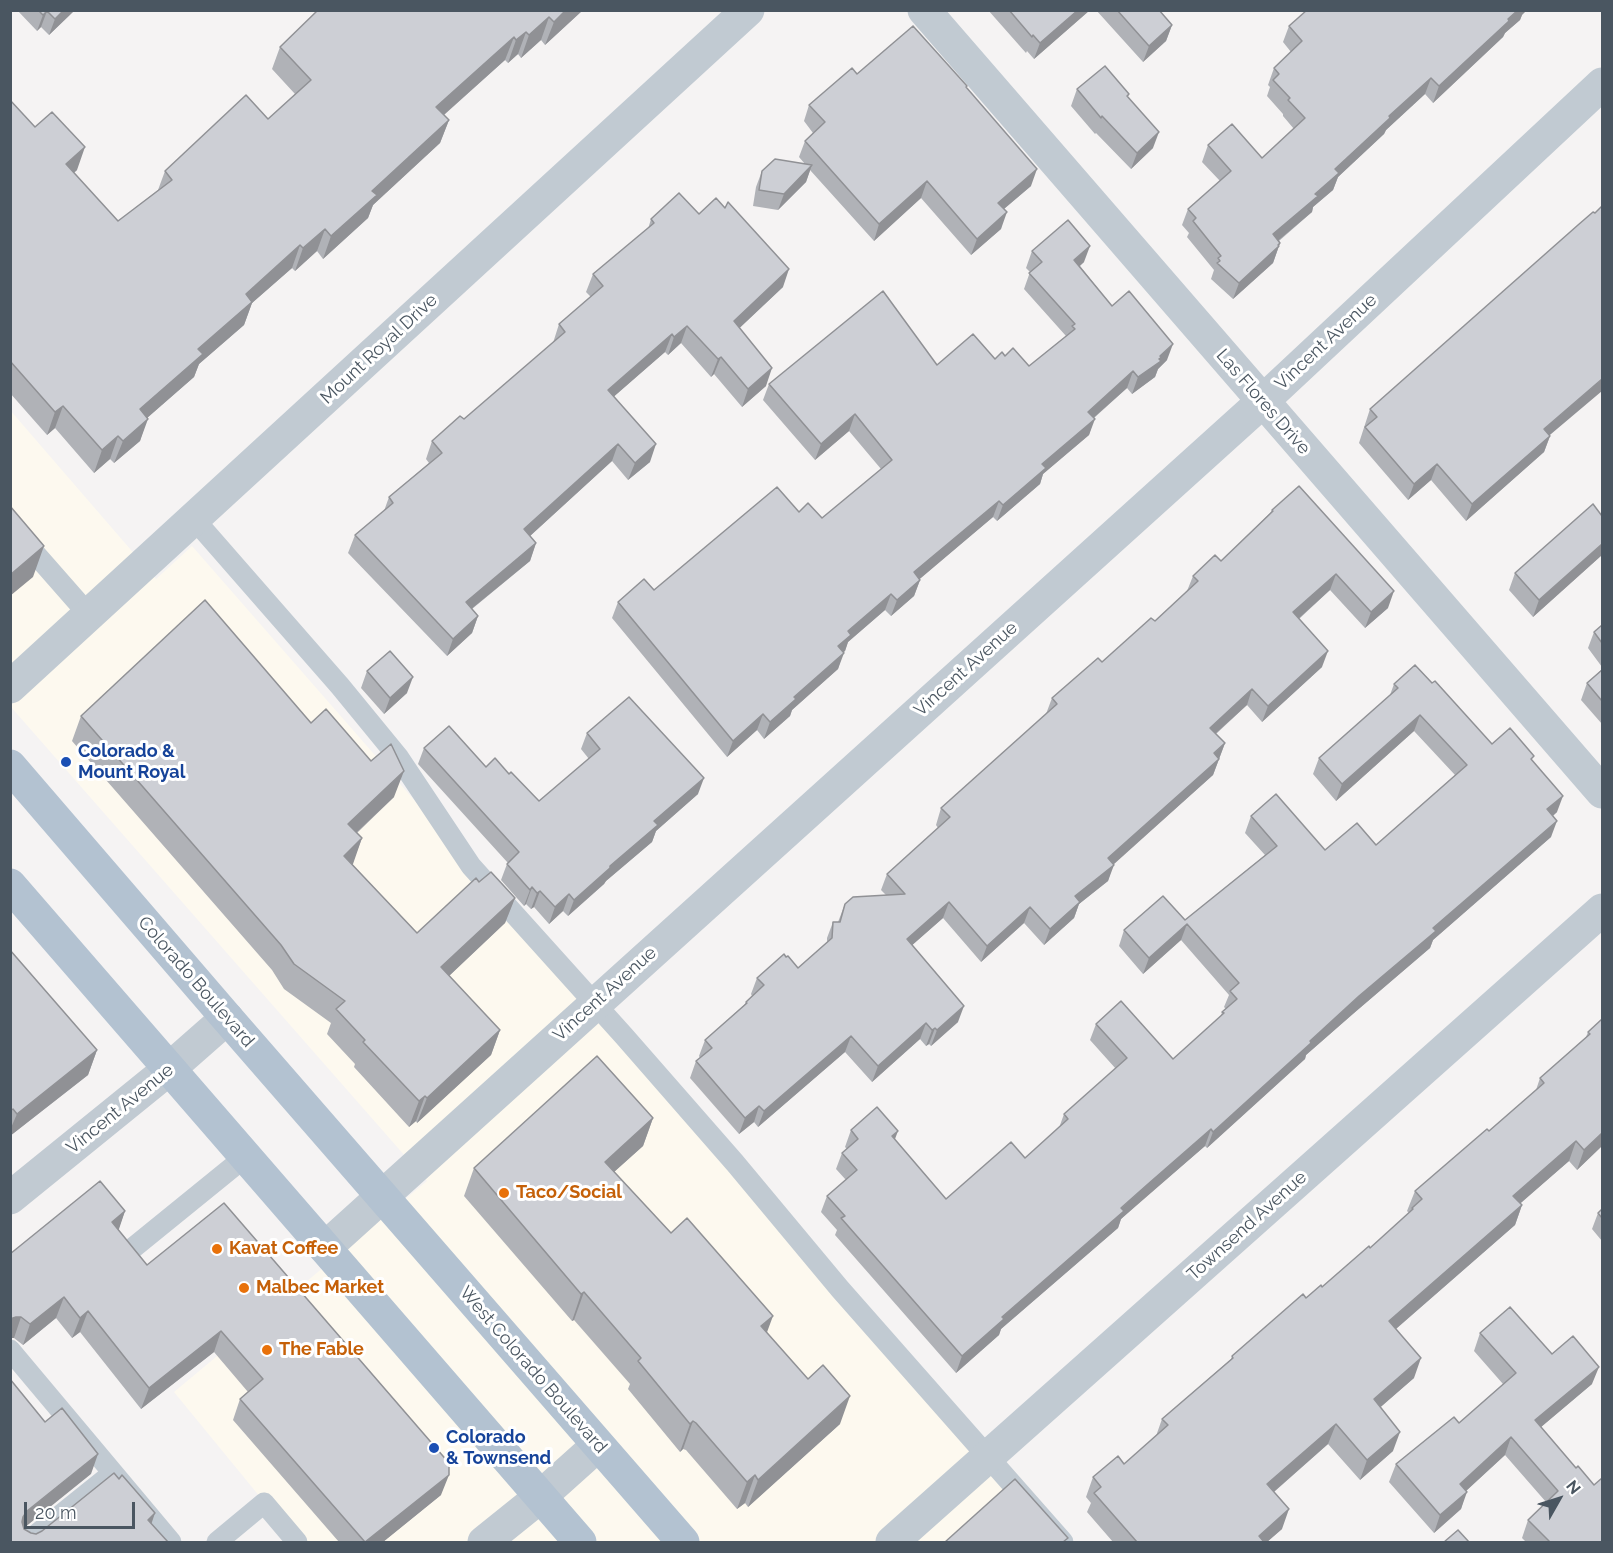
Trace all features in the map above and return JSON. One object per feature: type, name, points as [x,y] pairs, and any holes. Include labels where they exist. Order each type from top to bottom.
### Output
[{"type":"main road","name":"Colorado Boulevard","points":[[10,766],[383,1197]]},
{"type":"main road","points":[[10,885],[580,1542]]},
{"type":"main road","name":"West Colorado Boulevard","points":[[383,1197],[683,1542]]},
{"type":"street","name":"Mount Royal Drive","points":[[10,687],[748,10]]},
{"type":"street","name":"Las Flores Drive","points":[[924,10],[1602,792]]},
{"type":"street","name":"Vincent Avenue","points":[[325,1248],[1263,401],[1602,84]]},
{"type":"street","name":"Townsend Avenue","points":[[892,1542],[1602,910]]},
{"type":"street","name":"Vincent Avenue","points":[[10,1198],[169,1069],[227,1018]]},
{"type":"street","points":[[484,1542],[540,1497],[598,1445]]},
{"type":"lane","points":[[194,519],[340,686],[399,758],[471,866],[595,1003],[735,1163],[840,1289],[1063,1542]]},
{"type":"lane","points":[[10,525],[89,615]]},
{"type":"lane","points":[[128,1252],[245,1157]]},
{"type":"lane","points":[[10,1350],[171,1542]]},
{"type":"lane","points":[[27,1542],[113,1473]]},
{"type":"lane","points":[[217,1542],[264,1503],[297,1542]]},
{"type":"shaded area","points":[[10,410],[156,579],[192,546],[1063,1542],[297,1542],[174,1392],[427,1181],[11,707]]},
{"type":"building","points":[[38,10],[64,10],[55,19],[47,11],[43,15]]},
{"type":"building","points":[[318,10],[566,10],[554,22],[549,17],[529,35],[526,32],[516,40],[514,37],[436,107],[449,120],[372,191],[377,195],[331,236],[325,229],[303,248],[300,245],[246,294],[252,302],[198,349],[203,354],[140,409],[148,419],[123,441],[118,436],[102,450],[63,406],[55,412],[10,361],[10,100],[35,127],[52,112],[85,147],[66,164],[118,221],[172,180],[165,171],[246,95],[268,119],[311,80],[280,47]]},
{"type":"building","points":[[1009,10],[1078,10],[1040,43]]},
{"type":"building","points":[[1117,10],[1159,10],[1172,25],[1149,46]]},
{"type":"building","points":[[1307,10],[1518,10],[1439,86],[1431,78],[1389,116],[1390,118],[1335,169],[1339,173],[1315,194],[1318,196],[1273,234],[1280,243],[1279,246],[1239,283],[1217,263],[1221,256],[1193,221],[1196,218],[1188,209],[1231,171],[1208,145],[1232,124],[1262,158],[1305,118],[1273,80],[1279,74],[1274,68],[1302,41],[1289,26]]},
{"type":"building","points":[[913,26],[1037,169],[998,203],[1007,212],[977,239],[927,181],[879,224],[805,141],[825,122],[809,105],[852,68],[857,74]]},
{"type":"building","points":[[1105,66],[1129,94],[1127,96],[1159,132],[1137,153],[1102,116],[1101,118],[1077,89]]},
{"type":"building","points":[[775,159],[812,165],[784,194],[759,190],[762,171]]},
{"type":"building","points":[[679,193],[699,214],[716,198],[725,208],[728,202],[789,269],[734,321],[772,368],[748,389],[721,357],[718,359],[687,326],[674,337],[672,334],[608,390],[656,444],[635,463],[618,444],[524,529],[536,543],[466,602],[478,616],[453,639],[355,535],[393,503],[389,497],[442,453],[432,441],[460,416],[464,419],[565,332],[559,324],[603,286],[593,274],[654,223],[651,219]]},
{"type":"building","points":[[1602,206],[1602,379],[1544,429],[1550,436],[1472,504],[1437,464],[1414,484],[1365,427],[1377,417],[1370,409]]},
{"type":"building","points":[[1068,220],[1090,246],[1074,260],[1112,306],[1129,291],[1173,344],[1160,356],[1161,361],[1138,377],[1133,371],[1088,412],[1095,419],[1042,464],[1046,468],[1003,505],[999,501],[914,572],[920,580],[897,600],[891,594],[848,631],[851,635],[838,646],[844,653],[794,697],[796,699],[770,722],[763,714],[733,741],[618,602],[644,579],[654,590],[777,487],[799,512],[808,503],[822,518],[892,460],[855,414],[821,444],[769,384],[883,291],[937,365],[973,334],[995,359],[1002,352],[1005,356],[1013,348],[1029,366],[1075,329],[1072,326],[1075,324],[1029,273],[1042,262],[1032,251]]},
{"type":"building","points":[[1299,486],[1394,591],[1371,612],[1336,574],[1293,612],[1328,651],[1268,706],[1252,689],[1210,728],[1225,743],[1214,753],[1219,759],[1108,858],[1114,865],[1075,896],[1080,902],[1050,929],[1030,907],[987,946],[949,902],[907,939],[964,1006],[937,1030],[935,1028],[932,1030],[926,1023],[878,1066],[851,1036],[764,1111],[759,1106],[745,1118],[696,1061],[712,1048],[705,1040],[764,985],[757,978],[784,954],[798,968],[832,938],[833,922],[840,922],[845,904],[853,897],[905,894],[887,874],[950,817],[941,808],[1057,704],[1052,698],[1098,658],[1102,662],[1151,618],[1155,621],[1198,581],[1193,576],[1215,555],[1221,561]]},
{"type":"building","points":[[1593,504],[1602,516],[1602,544],[1539,600],[1515,573]]},
{"type":"building","points":[[10,506],[44,546],[10,575]]},
{"type":"building","points":[[205,600],[311,723],[326,709],[371,761],[391,744],[404,771],[348,824],[362,838],[344,856],[417,933],[476,878],[479,882],[491,872],[515,898],[441,967],[500,1030],[427,1098],[425,1096],[419,1101],[363,1042],[365,1040],[336,1009],[345,1001],[294,964],[281,945],[81,716]]},
{"type":"building","points":[[1602,625],[1602,643],[1594,632]]},
{"type":"building","points":[[390,651],[413,677],[390,698],[367,671]]},
{"type":"building","points":[[1415,665],[1432,683],[1435,681],[1492,744],[1510,728],[1534,756],[1531,759],[1563,796],[1547,809],[1557,821],[1433,928],[1436,931],[1359,996],[1213,1132],[1211,1129],[1121,1208],[1124,1211],[1002,1317],[1004,1319],[962,1356],[841,1218],[845,1216],[827,1196],[857,1170],[842,1153],[858,1139],[851,1130],[877,1107],[898,1131],[892,1136],[946,1199],[1011,1142],[1025,1158],[1068,1119],[1064,1114],[1127,1058],[1096,1024],[1121,1001],[1173,1059],[1237,999],[1230,991],[1239,983],[1187,924],[1149,958],[1124,930],[1163,896],[1185,920],[1277,846],[1251,816],[1276,794],[1325,850],[1357,823],[1376,845],[1467,765],[1420,715],[1342,784],[1319,758],[1398,688],[1394,684]]},
{"type":"building","points":[[1602,670],[1602,701],[1587,683]]},
{"type":"building","points":[[629,697],[704,778],[654,821],[658,825],[574,900],[569,894],[555,907],[540,891],[537,893],[532,887],[530,890],[507,864],[519,852],[424,748],[449,726],[486,767],[495,758],[539,801],[600,749],[587,733]]},
{"type":"building","points":[[10,950],[97,1050],[17,1114],[13,1109],[10,1111]]},
{"type":"building","points":[[1602,1019],[1602,1133],[1584,1150],[1576,1141],[1513,1196],[1522,1205],[1389,1321],[1421,1358],[1374,1399],[1400,1432],[1367,1460],[1336,1424],[1267,1484],[1289,1509],[1259,1536],[1264,1542],[1137,1542],[1094,1493],[1101,1487],[1093,1477],[1118,1456],[1124,1464],[1168,1425],[1162,1419],[1233,1358],[1232,1356],[1303,1294],[1306,1298],[1369,1246],[1370,1248],[1422,1199],[1415,1191],[1544,1083],[1540,1078],[1590,1034],[1588,1032]]},
{"type":"building","points":[[597,1056],[653,1118],[605,1162],[671,1233],[687,1218],[773,1316],[761,1326],[808,1379],[823,1365],[850,1396],[758,1480],[755,1475],[747,1482],[696,1423],[693,1421],[690,1424],[638,1361],[641,1358],[584,1292],[581,1294],[474,1168]]},
{"type":"building","points":[[100,1181],[125,1211],[112,1222],[147,1265],[224,1203],[449,1463],[449,1475],[365,1542],[240,1399],[263,1379],[221,1331],[149,1388],[88,1311],[80,1318],[64,1297],[30,1324],[21,1317],[10,1319],[10,1254]]},
{"type":"building","points":[[1510,1307],[1552,1354],[1573,1336],[1599,1367],[1535,1420],[1576,1468],[1578,1466],[1594,1485],[1602,1478],[1602,1542],[1550,1542],[1528,1520],[1558,1491],[1511,1437],[1460,1484],[1467,1492],[1440,1515],[1396,1464],[1454,1417],[1459,1423],[1516,1373],[1480,1333]]},
{"type":"building","points":[[10,1379],[45,1422],[62,1408],[98,1454],[27,1511],[22,1522],[24,1529],[36,1534],[42,1531],[114,1473],[119,1479],[122,1475],[155,1513],[148,1520],[168,1542],[10,1542]]},
{"type":"building","points":[[1015,1479],[1068,1538],[1063,1542],[945,1542]]},
{"type":"building","points":[[1458,1530],[1469,1542],[1444,1542]]},
{"type":"place","name":"Colorado & Mount Royal","points":[[66,762]]},
{"type":"place","name":"Taco/Social","points":[[504,1193]]},
{"type":"place","name":"Kavat Coffee","points":[[217,1249]]},
{"type":"place","name":"Malbec Market","points":[[244,1288]]},
{"type":"place","name":"The Fable","points":[[267,1350]]},
{"type":"place","name":"Colorado & Townsend","points":[[434,1448]]}]
